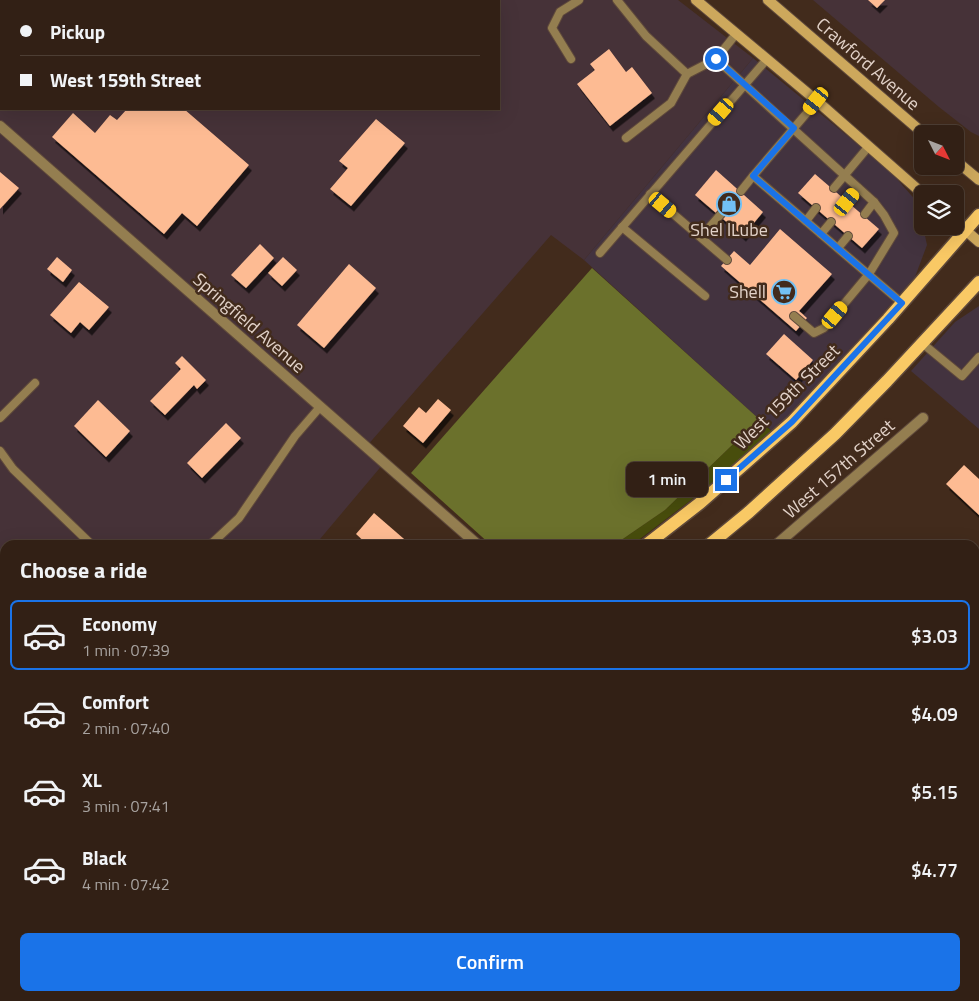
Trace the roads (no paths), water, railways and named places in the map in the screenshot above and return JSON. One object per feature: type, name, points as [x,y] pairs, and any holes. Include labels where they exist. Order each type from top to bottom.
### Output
[{"type":"main road","points":[[696,0],[914,186]]},
{"type":"main road","name":"Crawford Avenue","points":[[768,0],[914,125]]},
{"type":"main road","points":[[964,168],[979,180]]},
{"type":"main road","name":"West 159th Street","points":[[652,540],[700,503],[792,422],[902,303],[979,215]]},
{"type":"main road","points":[[966,230],[979,242]]},
{"type":"main road","points":[[716,540],[835,434],[979,282]]},
{"type":"street","name":"Springfield Avenue","points":[[0,126],[472,540]]},
{"type":"street","name":"West 157th Street","points":[[782,540],[923,418]]},
{"type":"lane","points":[[571,59],[552,28],[560,12],[579,0]]},
{"type":"lane","points":[[617,0],[646,36],[686,74]]},
{"type":"lane","points":[[626,138],[671,103],[686,74],[716,59],[736,34]]},
{"type":"lane","points":[[716,59],[874,202],[894,233],[869,274],[824,328],[814,333],[794,316]]},
{"type":"lane","points":[[600,253],[767,59]]},
{"type":"lane","points":[[741,191],[816,101]]},
{"type":"lane","points":[[834,188],[869,146]]},
{"type":"lane","points":[[753,176],[902,303]]},
{"type":"lane","points":[[847,202],[858,188]]},
{"type":"lane","points":[[650,194],[727,260]]},
{"type":"lane","points":[[865,214],[874,202]]},
{"type":"lane","points":[[806,221],[816,208]]},
{"type":"lane","points":[[701,237],[721,214]]},
{"type":"lane","points":[[821,234],[831,222]]},
{"type":"lane","points":[[622,226],[705,296]]},
{"type":"lane","points":[[838,248],[848,236]]},
{"type":"lane","points":[[922,344],[962,376],[979,357]]},
{"type":"lane","points":[[0,418],[35,383]]},
{"type":"lane","points":[[215,540],[239,518],[295,436],[320,407]]},
{"type":"lane","points":[[0,451],[13,469],[87,540]]},
{"type":"place","name":"Shel lLube","points":[[729,204]]},
{"type":"place","name":"Shell","points":[[784,292]]}]
